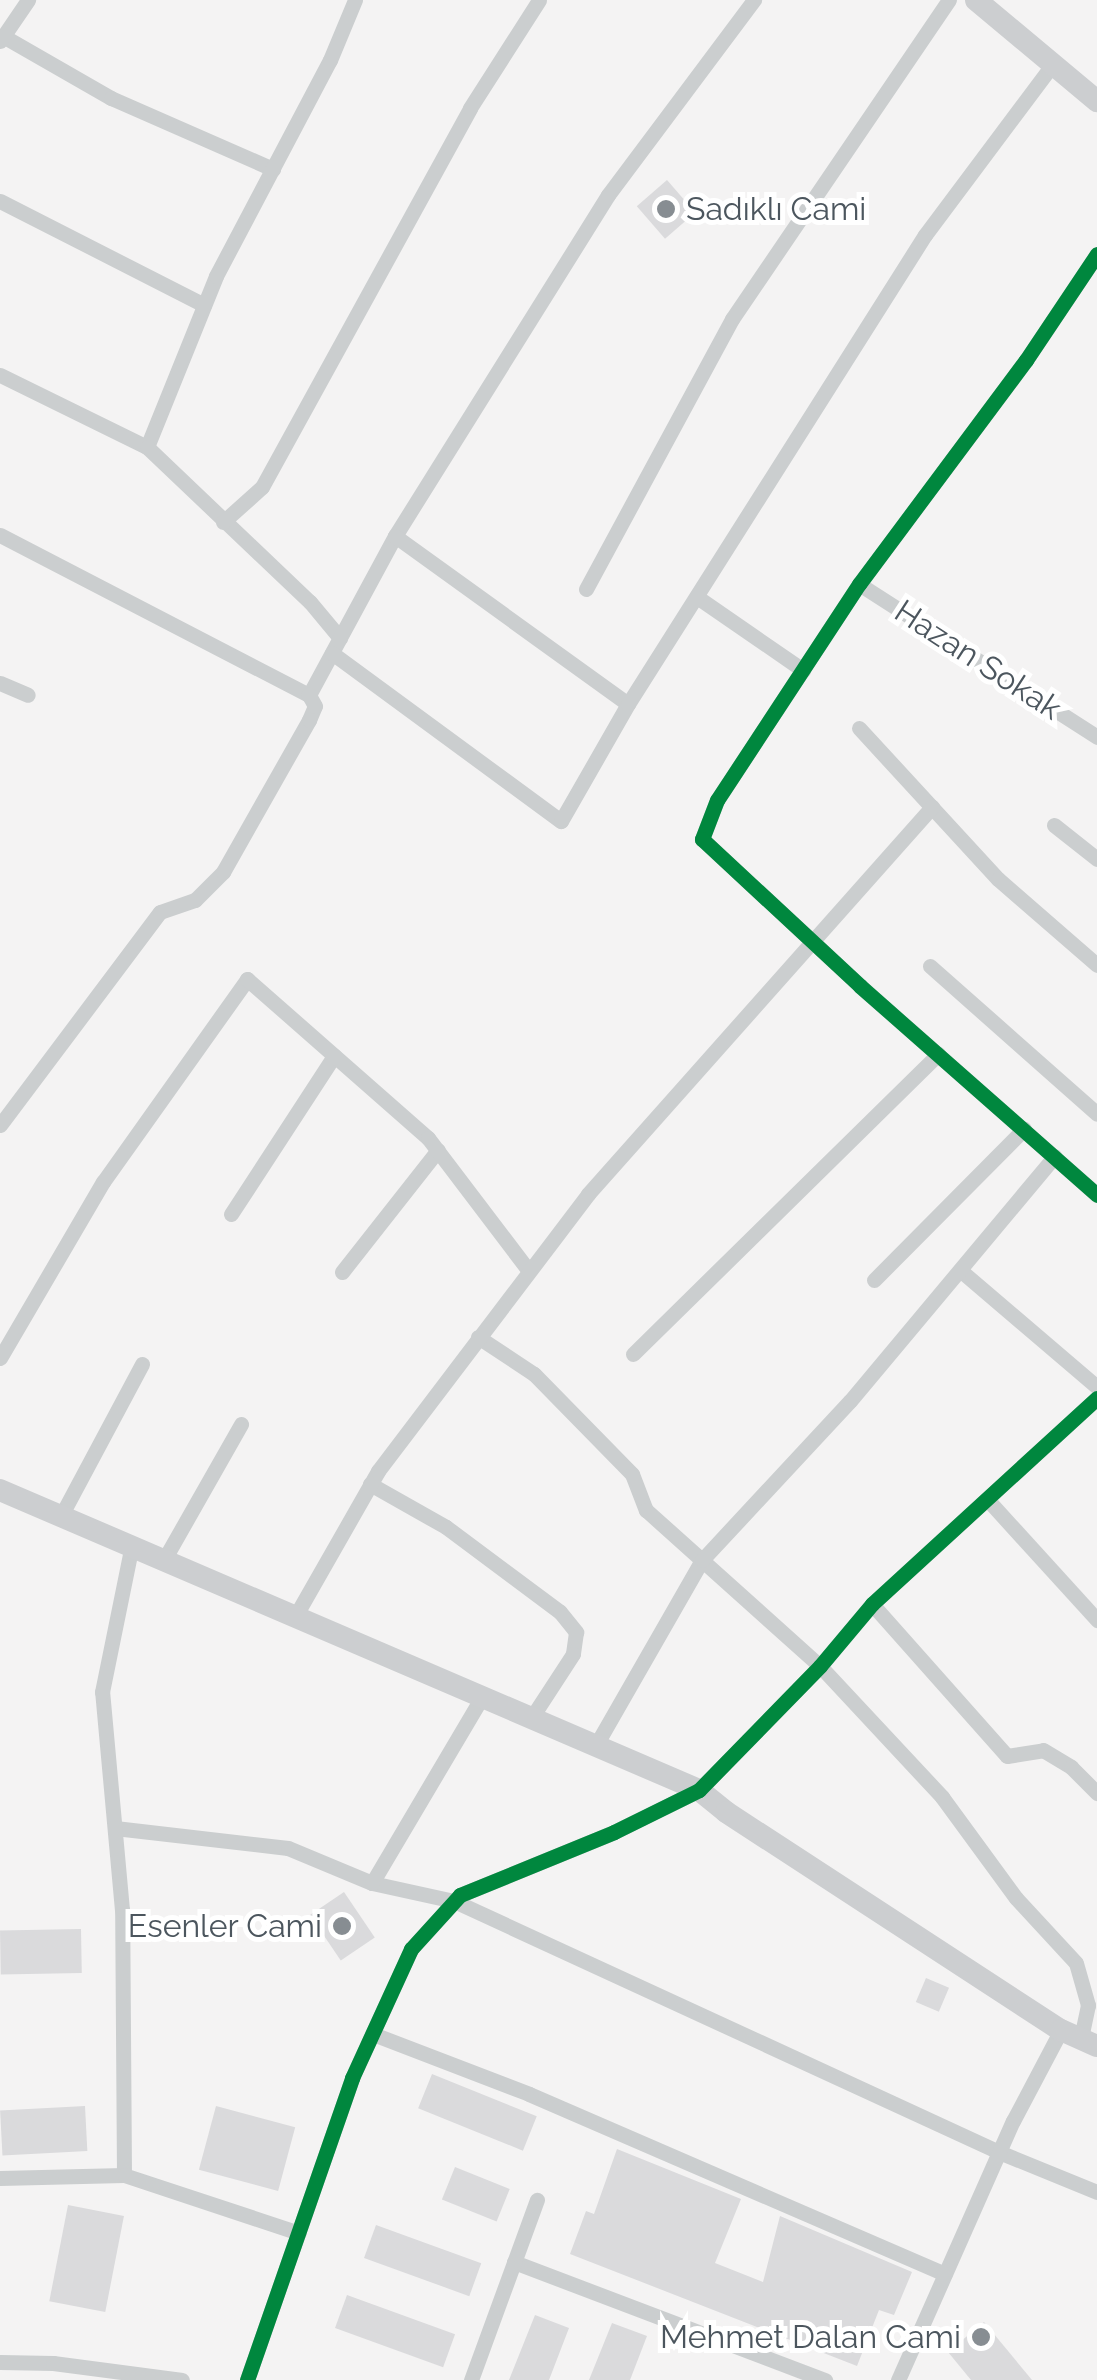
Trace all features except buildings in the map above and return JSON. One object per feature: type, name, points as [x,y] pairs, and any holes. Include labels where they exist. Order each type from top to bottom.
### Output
[{"type":"street","points":[[28,0],[2,38],[111,98],[272,169]]},
{"type":"street","points":[[147,447],[204,306],[330,60],[355,0]]},
{"type":"street","points":[[224,522],[262,487],[470,108],[539,0]]},
{"type":"street","points":[[309,696],[396,536],[608,195],[754,0]]},
{"type":"street","points":[[586,589],[732,319],[950,0]]},
{"type":"street","points":[[976,0],[1097,101]]},
{"type":"street","points":[[0,374],[147,447],[310,602],[336,646],[561,821],[628,704],[926,235],[1052,65]]},
{"type":"street","points":[[0,201],[204,306]]},
{"type":"street","points":[[1097,254],[1026,360],[859,584],[717,800],[702,839],[1097,1195]]},
{"type":"street","points":[[0,535],[309,696],[314,706],[223,872],[195,900],[160,912],[0,1124]]},
{"type":"street","points":[[396,536],[628,704]]},
{"type":"street","name":"Hazan Sokak","points":[[859,584],[1097,736]]},
{"type":"street","points":[[697,597],[803,670]]},
{"type":"street","points":[[0,684],[28,696]]},
{"type":"street","points":[[859,728],[998,879],[1097,965]]},
{"type":"street","points":[[296,1614],[370,1484],[588,1194],[932,807]]},
{"type":"street","points":[[1054,826],[1097,859]]},
{"type":"street","points":[[930,966],[1097,1114]]},
{"type":"street","points":[[0,1358],[103,1182],[247,979],[438,1150],[528,1271]]},
{"type":"street","points":[[633,1354],[938,1054]]},
{"type":"street","points":[[231,1214],[334,1056]]},
{"type":"street","points":[[874,1280],[1024,1129]]},
{"type":"street","points":[[342,1272],[438,1150]]},
{"type":"street","points":[[596,1745],[702,1560],[850,1401],[1055,1156]]},
{"type":"street","points":[[960,1270],[1097,1387]]},
{"type":"street","points":[[478,1338],[534,1374],[632,1474],[646,1510],[820,1666],[942,1797],[1016,1898],[1076,1963],[1088,2006],[1080,2038],[999,2152],[898,2380]]},
{"type":"street","points":[[62,1514],[142,1364]]},
{"type":"street","points":[[248,2380],[352,2078],[411,1949],[454,1901],[699,1790],[820,1666],[872,1604],[1097,1398]]},
{"type":"street","points":[[165,1558],[240,1424]]},
{"type":"street","points":[[370,1484],[446,1526],[560,1612],[576,1632],[573,1654],[532,1717]]},
{"type":"street","points":[[0,1490],[699,1790],[726,1812],[1080,2038]]},
{"type":"street","points":[[987,1499],[1097,1620]]},
{"type":"street","points":[[124,2175],[122,1910],[102,1692],[132,1544]]},
{"type":"street","points":[[1082,1604],[1097,1590]]},
{"type":"street","points":[[872,1604],[1007,1756],[1043,1750],[1071,1767],[1097,1793]]},
{"type":"street","points":[[372,1883],[483,1695]]},
{"type":"street","points":[[115,1828],[288,1848],[372,1883],[454,1901],[999,2152],[1097,2192]]},
{"type":"street","points":[[373,2034],[529,2094],[945,2274]]},
{"type":"street","points":[[0,2178],[124,2175],[299,2233]]},
{"type":"street","points":[[471,2380],[537,2200]]},
{"type":"street","points":[[514,2262],[824,2380]]},
{"type":"street","points":[[0,2362],[53,2363],[182,2380]]},
{"type":"street","points":[[49,2380],[53,2363]]},
{"type":"cycle path","points":[[1097,254],[1026,360],[859,584],[717,800],[702,839],[860,986],[1097,1195]]},
{"type":"cycle path","points":[[247,2380],[352,2078],[411,1949],[460,1895],[614,1832],[699,1790],[820,1666],[872,1604],[1097,1398]]},
{"type":"place","name":"Sadıklı Cami","points":[[666,209]]},
{"type":"place","name":"Esenler Cami","points":[[342,1926]]},
{"type":"place","name":"Mehmet Dalan Cami","points":[[981,2337]]}]
